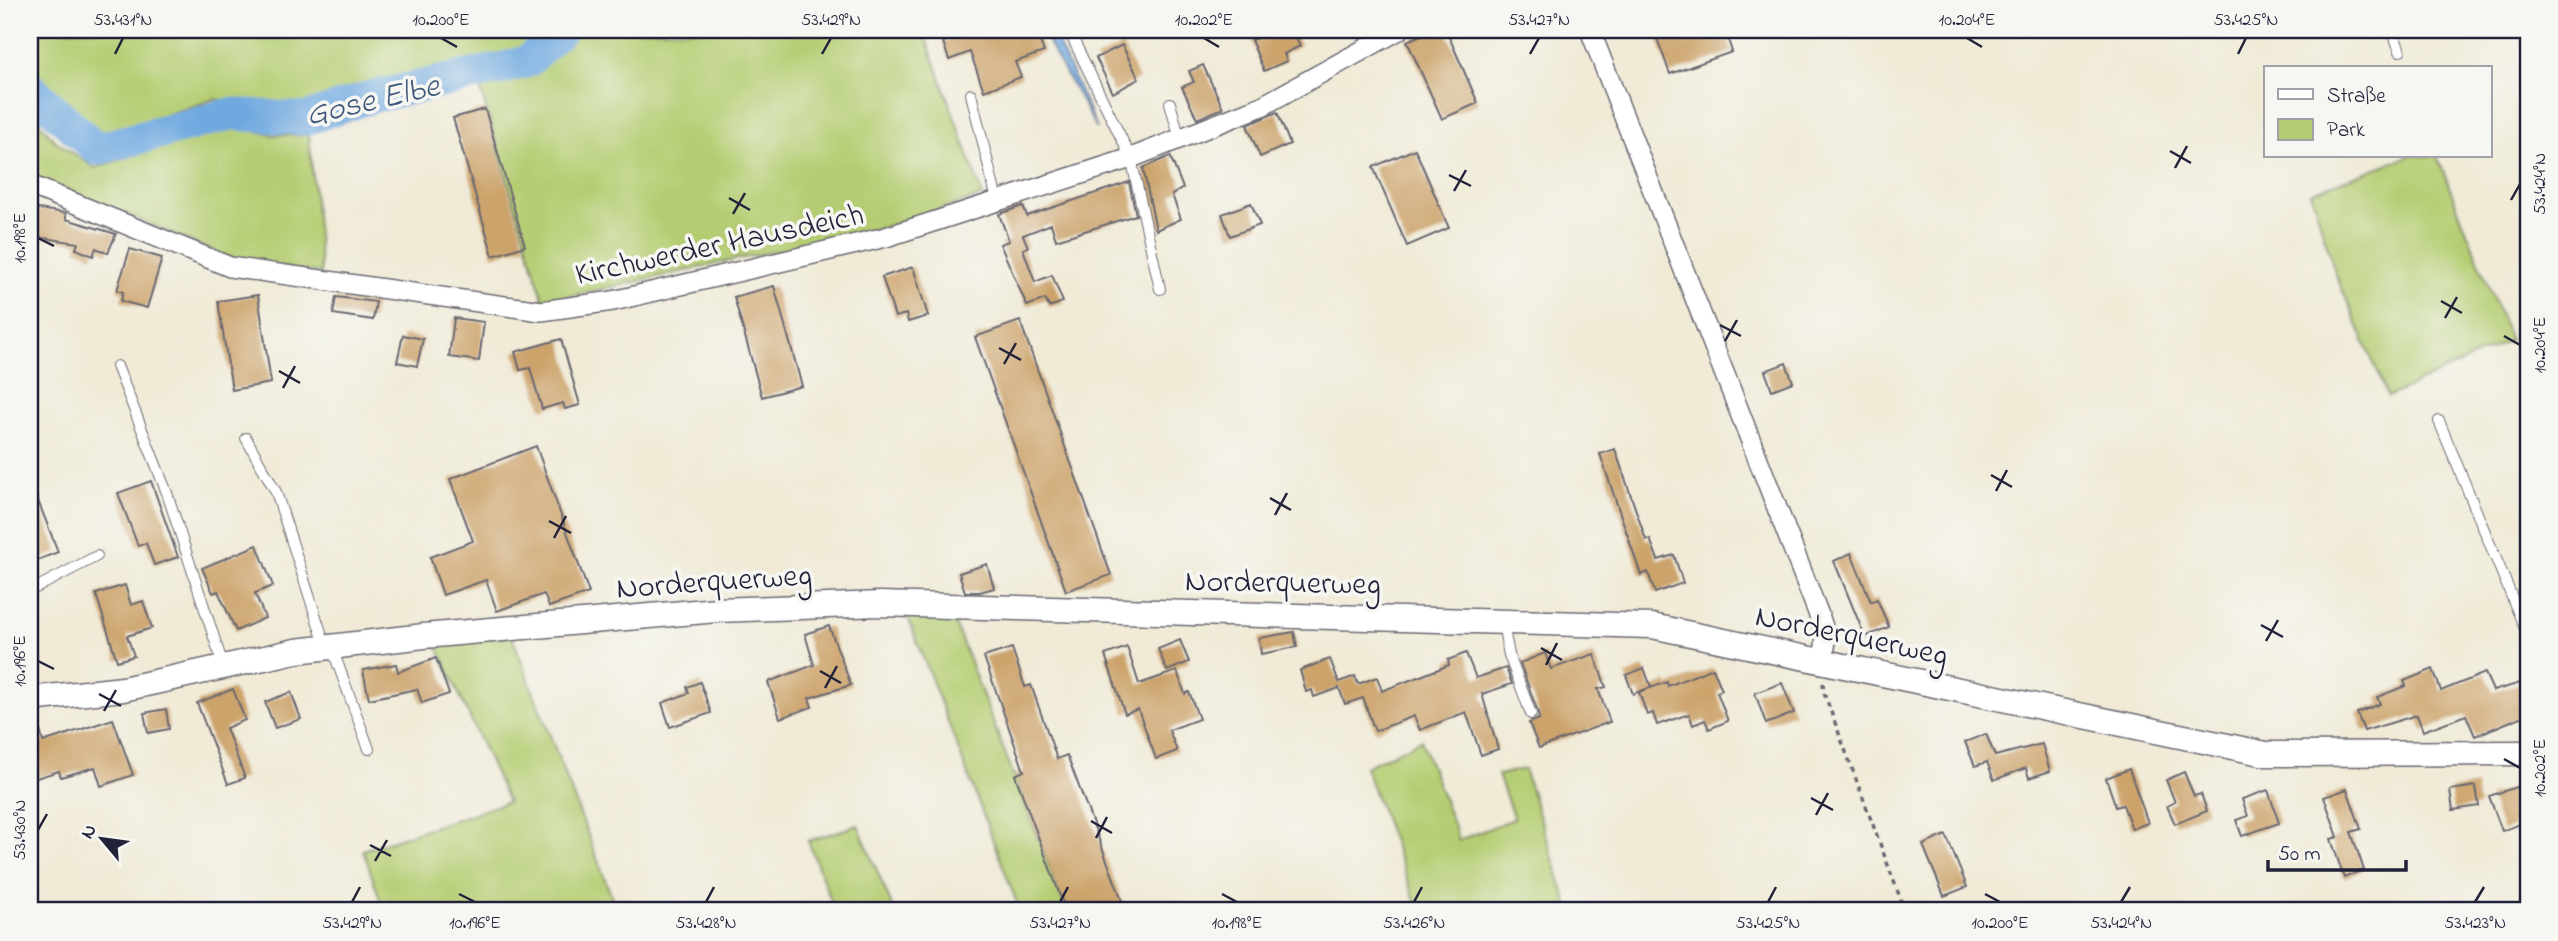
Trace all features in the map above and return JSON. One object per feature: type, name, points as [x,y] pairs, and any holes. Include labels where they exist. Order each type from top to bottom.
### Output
[{"type":"street","name":"Kirchwerder Hausdeich","points":[[30,185],[230,267],[541,311],[613,301],[873,240],[1131,158],[1262,106],[1399,30]]},
{"type":"street","points":[[1590,30],[1818,610],[1826,636],[1826,649],[1821,660]]},
{"type":"street","name":"Norderquerweg","points":[[30,699],[123,689],[223,666],[329,648],[717,610],[880,604],[1652,626],[1821,660],[1914,683],[2266,754],[2528,752]]},
{"type":"lane","points":[[2392,30],[2400,51]]},
{"type":"lane","points":[[1071,35],[1131,158],[1160,289]]},
{"type":"lane","points":[[971,94],[997,200]]},
{"type":"lane","points":[[1170,103],[1180,139]]},
{"type":"lane","points":[[117,366],[167,493],[223,666]]},
{"type":"lane","points":[[2439,421],[2528,636]]},
{"type":"lane","points":[[246,438],[276,492],[329,648],[369,749]]},
{"type":"lane","points":[[30,592],[97,556]]},
{"type":"lane","points":[[1502,620],[1509,655],[1531,714]]},
{"type":"path","points":[[1821,660],[1824,693],[1905,911]]},
{"type":"green space","points":[[30,30],[923,30],[983,196],[884,227],[544,302],[472,61],[372,82],[293,111],[215,99],[99,136],[30,73]]},
{"type":"green space","points":[[30,111],[54,140],[95,168],[227,124],[274,135],[309,135],[321,273],[235,260],[30,174]]},
{"type":"green space","points":[[2404,158],[2438,158],[2510,340],[2388,397],[2336,275],[2311,192]]},
{"type":"green space","points":[[907,615],[952,616],[1066,911],[1020,911]]},
{"type":"green space","points":[[512,636],[617,911],[384,911],[363,850],[508,802],[436,643]]},
{"type":"green space","points":[[1421,740],[1459,840],[1514,819],[1498,775],[1524,769],[1570,911],[1419,911],[1365,767]]},
{"type":"green space","points":[[858,825],[894,911],[835,911],[808,841]]},
{"type":"water","points":[[1041,30],[1052,30],[1097,129]]},
{"type":"building","points":[[977,30],[1028,30],[1031,38],[1038,36],[1044,52],[1015,62],[1021,77],[984,91],[970,52],[949,60],[943,42]]},
{"type":"building","points":[[1275,30],[1293,30],[1300,46],[1284,54],[1287,61],[1264,71],[1251,40]]},
{"type":"building","points":[[1433,30],[1446,30],[1478,103],[1442,119],[1407,41]]},
{"type":"building","points":[[1654,30],[1725,30],[1732,52],[1670,74]]},
{"type":"building","points":[[1122,45],[1139,79],[1113,93],[1096,58]]},
{"type":"building","points":[[1203,65],[1223,108],[1197,119],[1182,87],[1194,82],[1189,71]]},
{"type":"building","points":[[485,109],[525,246],[493,256],[453,118]]},
{"type":"building","points":[[1277,112],[1290,144],[1260,157],[1247,125]]},
{"type":"building","points":[[1415,149],[1449,228],[1407,246],[1373,167]]},
{"type":"building","points":[[1170,156],[1183,188],[1172,195],[1181,219],[1156,230],[1143,168]]},
{"type":"building","points":[[1129,182],[1136,215],[1056,240],[1051,224],[1023,235],[1028,247],[1023,249],[1035,282],[1052,275],[1063,302],[1049,307],[1045,299],[1027,306],[1000,244],[1009,241],[999,214],[1023,206],[1027,216]]},
{"type":"building","points":[[1251,203],[1260,225],[1230,236],[1222,214]]},
{"type":"building","points":[[31,208],[66,213],[66,219],[116,234],[108,253],[96,248],[93,256],[76,249],[78,243],[30,236]]},
{"type":"building","points":[[130,249],[162,258],[147,308],[121,301],[123,292],[117,290]]},
{"type":"building","points":[[913,267],[928,316],[908,322],[906,314],[895,317],[882,277]]},
{"type":"building","points":[[774,286],[802,386],[762,397],[734,297]]},
{"type":"building","points":[[258,295],[271,383],[232,390],[218,301]]},
{"type":"building","points":[[336,297],[376,302],[373,320],[333,314]]},
{"type":"building","points":[[454,318],[484,322],[479,361],[449,357]]},
{"type":"building","points":[[1020,321],[1111,575],[1066,591],[975,337]]},
{"type":"building","points":[[403,335],[423,339],[417,366],[397,362]]},
{"type":"building","points":[[561,339],[580,405],[565,409],[563,403],[542,409],[530,368],[520,370],[515,352]]},
{"type":"building","points":[[1786,363],[1793,382],[1772,390],[1765,371]]},
{"type":"building","points":[[536,446],[589,593],[549,607],[544,594],[497,611],[486,580],[443,595],[430,557],[473,541],[450,479]]},
{"type":"building","points":[[1615,449],[1646,540],[1650,539],[1658,560],[1674,555],[1683,583],[1655,593],[1648,572],[1641,575],[1600,454]]},
{"type":"building","points":[[30,480],[58,552],[30,563]]},
{"type":"building","points":[[151,481],[178,557],[154,565],[146,543],[138,546],[118,493]]},
{"type":"building","points":[[257,545],[273,586],[255,593],[265,618],[236,631],[218,591],[213,593],[202,568]]},
{"type":"building","points":[[1851,553],[1871,602],[1877,599],[1889,627],[1865,637],[1834,561]]},
{"type":"building","points":[[987,564],[994,588],[965,592],[959,573]]},
{"type":"building","points":[[125,585],[131,605],[143,601],[152,628],[127,636],[134,656],[117,661],[96,594]]},
{"type":"building","points":[[829,626],[851,685],[809,698],[812,707],[780,718],[768,682],[814,665],[805,634]]},
{"type":"building","points":[[1294,632],[1297,647],[1261,654],[1259,638]]},
{"type":"building","points":[[1180,640],[1189,662],[1167,671],[1158,649]]},
{"type":"building","points":[[1127,647],[1139,684],[1177,671],[1185,694],[1189,692],[1199,719],[1169,730],[1177,751],[1156,759],[1138,709],[1125,714],[1105,655]]},
{"type":"building","points":[[1012,648],[1025,687],[1031,685],[1057,759],[1067,755],[1126,911],[1066,911],[1015,775],[1024,771],[984,657]]},
{"type":"building","points":[[1466,653],[1476,678],[1506,668],[1512,684],[1482,694],[1498,749],[1481,755],[1466,712],[1420,730],[1414,716],[1375,731],[1363,698],[1345,704],[1339,688],[1314,697],[1312,690],[1306,692],[1300,670],[1330,659],[1339,682],[1355,676],[1358,684],[1377,677],[1382,691],[1449,665],[1448,660]]},
{"type":"building","points":[[1545,653],[1551,669],[1594,654],[1606,687],[1598,689],[1610,722],[1539,748],[1529,723],[1539,719],[1538,712],[1520,663]]},
{"type":"building","points":[[436,658],[449,694],[422,703],[417,689],[369,699],[363,670],[396,664],[398,672]]},
{"type":"building","points":[[1644,668],[1651,687],[1633,694],[1626,675]]},
{"type":"building","points":[[1713,668],[1722,690],[1717,692],[1728,721],[1709,729],[1705,720],[1693,725],[1689,714],[1657,725],[1653,713],[1647,715],[1639,692],[1667,682],[1668,686]]},
{"type":"building","points":[[2433,669],[2441,691],[2485,673],[2493,691],[2524,682],[2528,714],[2475,736],[2466,715],[2423,731],[2417,715],[2364,731],[2357,713],[2380,704],[2377,697],[2406,686],[2404,681]]},
{"type":"building","points":[[700,682],[711,713],[670,727],[662,703],[689,693],[687,687]]},
{"type":"building","points":[[1782,683],[1794,713],[1766,724],[1755,693]]},
{"type":"building","points":[[233,689],[245,720],[226,728],[245,778],[228,784],[197,703]]},
{"type":"building","points":[[291,692],[301,719],[275,728],[265,702]]},
{"type":"building","points":[[166,709],[169,729],[148,733],[144,713]]},
{"type":"building","points":[[36,713],[43,742],[113,719],[133,775],[101,786],[95,767],[61,777],[59,771],[30,780],[30,714]]},
{"type":"building","points":[[1986,734],[1995,756],[2042,744],[2050,771],[2029,778],[2026,768],[1994,780],[1987,762],[1975,766],[1965,742]]},
{"type":"building","points":[[2129,769],[2148,823],[2132,829],[2123,805],[2116,807],[2106,778]]},
{"type":"building","points":[[2184,772],[2194,796],[2201,794],[2207,811],[2175,824],[2167,806],[2175,802],[2166,780]]},
{"type":"building","points":[[2522,785],[2528,802],[2528,821],[2502,831],[2489,796]]},
{"type":"building","points":[[2476,786],[2479,806],[2453,810],[2450,790]]},
{"type":"building","points":[[2347,789],[2361,829],[2351,832],[2364,870],[2344,878],[2331,839],[2338,837],[2324,797]]},
{"type":"building","points":[[2268,790],[2279,823],[2242,836],[2236,820],[2248,816],[2242,799]]},
{"type":"building","points":[[1946,835],[1967,887],[1944,896],[1923,845]]},
{"type":"waterway","name":"Gose Elbe","points":[[30,88],[97,149],[231,114],[305,119],[371,97],[504,68],[528,61],[561,30]]}]
